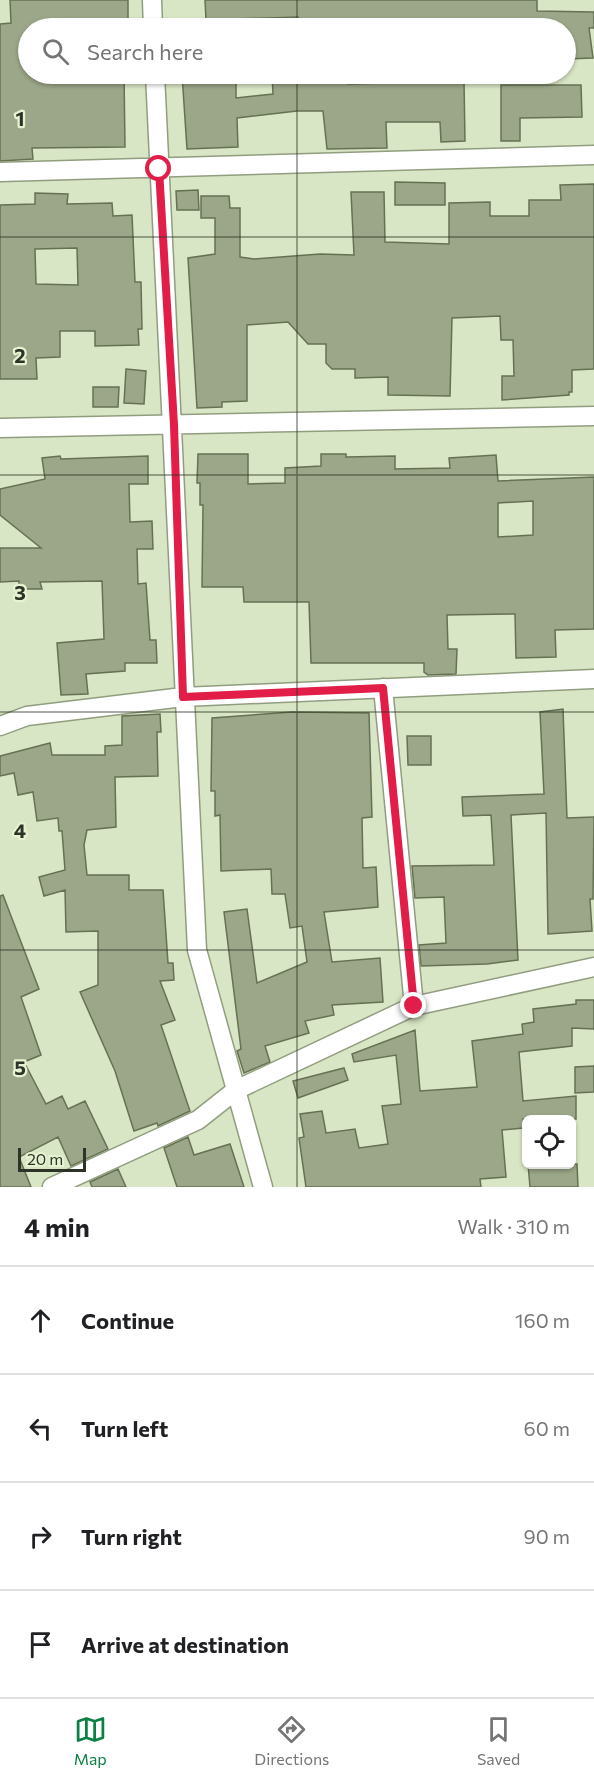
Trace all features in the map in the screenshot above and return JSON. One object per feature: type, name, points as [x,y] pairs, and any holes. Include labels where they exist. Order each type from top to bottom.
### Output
[{"type":"street","points":[[152,0],[153,18]]},
{"type":"street","points":[[155,84],[174,425],[183,697],[197,950],[264,1187]]},
{"type":"street","points":[[0,172],[594,155]]},
{"type":"street","points":[[0,428],[594,416]]},
{"type":"street","points":[[0,726],[27,716],[183,697],[594,680]]},
{"type":"street","points":[[383,688],[414,1006]]},
{"type":"street","points":[[52,1187],[81,1180],[198,1120],[236,1090],[414,1006],[594,967]]},
{"type":"building","points":[[10,0],[128,0],[128,18],[18,18],[18,84],[124,84],[125,147],[32,148],[33,159],[0,161],[0,24],[11,23]]},
{"type":"building","points":[[205,0],[537,0],[537,11],[594,12],[594,28],[589,28],[593,58],[576,59],[576,18],[206,18]]},
{"type":"building","points":[[183,84],[236,84],[236,98],[273,94],[272,84],[464,84],[465,141],[441,142],[440,122],[386,122],[387,148],[327,149],[323,111],[297,111],[237,118],[238,147],[187,149]]},
{"type":"building","points":[[501,85],[581,85],[582,117],[520,118],[520,141],[501,141]]},
{"type":"building","points":[[395,182],[445,183],[445,205],[395,205]]},
{"type":"building","points":[[594,184],[594,369],[572,370],[572,392],[569,392],[569,395],[502,400],[502,376],[514,376],[513,340],[501,340],[500,316],[452,318],[450,396],[388,395],[388,377],[355,378],[355,369],[332,369],[326,363],[326,344],[308,344],[288,322],[247,325],[247,401],[222,402],[222,407],[197,408],[188,258],[215,254],[215,218],[201,218],[201,196],[229,196],[230,208],[240,208],[240,257],[254,259],[320,254],[354,255],[351,192],[384,192],[385,242],[449,244],[449,203],[490,202],[490,216],[529,216],[529,200],[561,200],[560,185]]},
{"type":"building","points":[[198,190],[199,210],[177,210],[176,191]]},
{"type":"building","points":[[35,193],[68,194],[67,204],[112,203],[113,216],[132,215],[135,282],[141,282],[142,329],[138,329],[139,345],[95,346],[95,331],[60,331],[60,357],[36,358],[37,379],[0,379],[0,205],[35,204]],"holes":[[[77,248],[78,285],[36,284],[35,249]]]},
{"type":"building","points":[[126,369],[146,371],[144,404],[124,403]]},
{"type":"building","points":[[93,387],[119,387],[118,407],[93,407]]},
{"type":"building","points":[[198,454],[248,454],[248,484],[285,483],[285,468],[321,466],[321,454],[346,454],[346,457],[395,456],[395,469],[450,468],[449,458],[496,455],[498,481],[594,477],[594,629],[555,630],[556,657],[516,658],[515,614],[447,615],[448,649],[457,649],[456,674],[428,675],[424,672],[424,663],[311,663],[309,602],[244,602],[243,587],[202,587],[203,505],[200,505],[200,483],[197,483]],"holes":[[[533,501],[533,535],[498,537],[498,503]]]},
{"type":"building","points":[[60,456],[61,459],[148,456],[148,484],[129,484],[130,522],[152,521],[153,549],[137,549],[138,584],[146,583],[150,640],[156,640],[157,663],[125,663],[125,671],[86,674],[88,694],[61,695],[57,643],[104,639],[102,581],[40,582],[42,589],[19,589],[19,581],[0,582],[0,548],[41,548],[0,515],[0,489],[45,479],[42,458]]},
{"type":"building","points":[[563,709],[567,818],[594,817],[593,899],[590,899],[592,931],[548,934],[546,813],[511,815],[518,960],[487,964],[421,966],[419,945],[446,943],[444,897],[415,898],[412,866],[494,865],[491,815],[463,816],[462,797],[544,794],[540,712]]},
{"type":"building","points":[[292,712],[369,713],[372,817],[362,818],[363,868],[376,867],[378,907],[324,912],[332,962],[380,958],[383,1002],[332,1005],[334,1015],[305,1021],[309,1033],[265,1046],[270,1062],[244,1073],[237,1051],[241,1049],[224,912],[247,909],[257,983],[307,962],[302,926],[290,928],[285,894],[272,894],[271,869],[221,871],[220,815],[215,816],[215,791],[211,791],[212,718]]},
{"type":"building","points":[[160,714],[161,732],[157,732],[158,776],[115,777],[116,827],[87,830],[84,845],[87,875],[129,875],[129,890],[163,890],[168,963],[173,963],[174,980],[160,981],[175,1020],[161,1025],[190,1111],[158,1126],[157,1123],[134,1131],[115,1071],[80,992],[98,985],[98,931],[66,932],[65,890],[44,896],[39,877],[65,870],[62,831],[59,831],[58,818],[37,821],[33,792],[18,795],[14,773],[0,776],[0,756],[50,743],[52,755],[105,755],[105,746],[122,745],[122,716]]},
{"type":"building","points":[[407,736],[431,736],[431,765],[408,765]]},
{"type":"building","points":[[3,895],[39,989],[21,997],[41,1055],[24,1062],[46,1104],[62,1096],[68,1109],[85,1101],[108,1149],[71,1166],[58,1137],[19,1157],[31,1187],[0,1187],[0,896]]},
{"type":"building","points":[[576,1000],[594,1000],[594,1029],[572,1028],[572,1046],[519,1052],[523,1101],[576,1096],[576,1115],[522,1115],[522,1128],[502,1130],[506,1177],[480,1179],[481,1187],[306,1187],[299,1138],[304,1137],[300,1114],[322,1111],[326,1133],[355,1129],[359,1148],[388,1144],[382,1106],[401,1104],[396,1055],[354,1062],[352,1054],[415,1030],[420,1091],[477,1087],[472,1041],[523,1034],[522,1024],[534,1022],[533,1009],[576,1004]]},
{"type":"building","points":[[594,1066],[594,1092],[575,1093],[575,1067]]},
{"type":"building","points":[[344,1068],[348,1080],[298,1098],[293,1081]]},
{"type":"building","points":[[188,1137],[194,1155],[230,1144],[244,1187],[177,1187],[164,1148]]},
{"type":"building","points":[[577,1164],[578,1187],[530,1187],[528,1169],[576,1169]]},
{"type":"building","points":[[118,1169],[126,1187],[92,1187],[90,1182]]},
{"type":"route","points":[[159,169],[174,425],[183,697],[383,688],[414,1006]]}]
